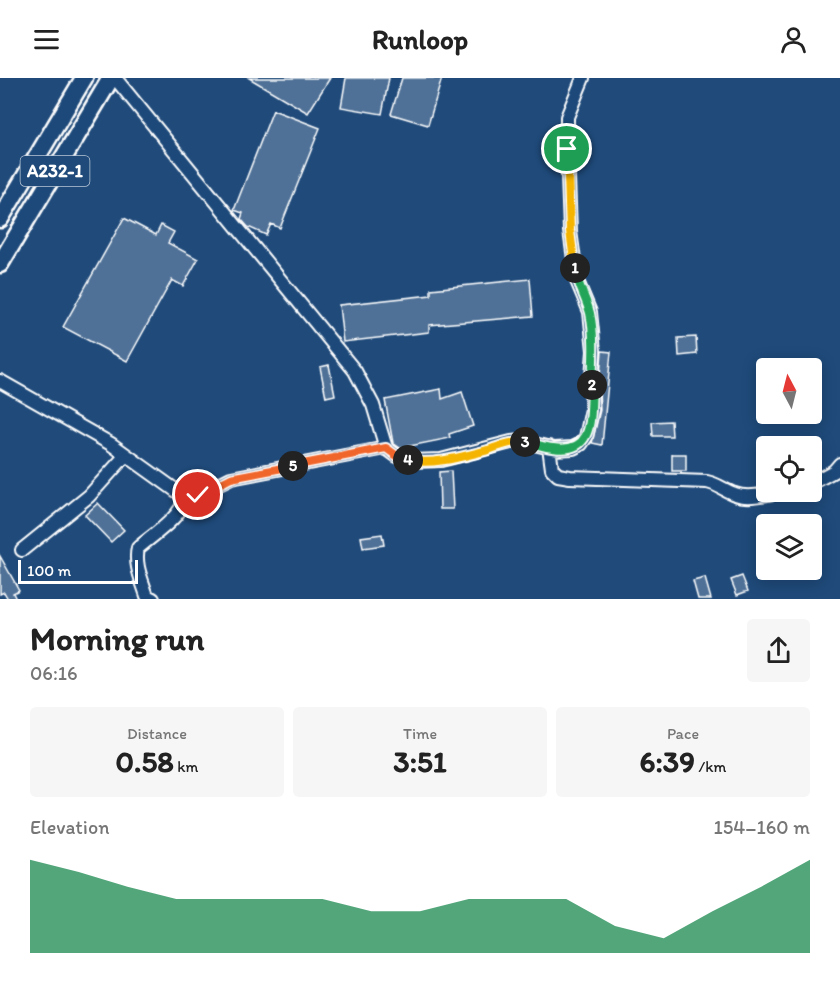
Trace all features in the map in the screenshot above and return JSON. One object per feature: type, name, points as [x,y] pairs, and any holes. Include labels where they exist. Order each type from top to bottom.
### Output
[{"type":"highway","name":"A232-1","points":[[0,219],[84,78]]},
{"type":"highway","name":"A232-1","points":[[0,264],[113,78]]},
{"type":"street","points":[[113,78],[355,371],[373,405],[386,448],[397,456],[411,461],[441,460],[523,441],[549,447],[573,448],[581,444],[586,437],[592,409],[594,351],[590,312],[577,281],[570,231],[567,183],[567,117],[583,78]]},
{"type":"street","points":[[0,381],[111,444],[184,497],[191,498],[231,478],[386,448]]},
{"type":"street","points":[[549,447],[552,469],[558,475],[707,482],[716,484],[736,495],[756,495]]},
{"type":"street","points":[[22,550],[89,496],[126,455]]},
{"type":"street","points":[[822,478],[834,471],[840,464]]},
{"type":"street","points":[[153,599],[147,596],[137,565],[138,548],[178,513],[184,505],[184,497]]},
{"type":"building","points":[[249,78],[330,78],[308,113]]},
{"type":"building","points":[[346,78],[389,78],[382,114],[341,107]]},
{"type":"building","points":[[402,78],[442,78],[428,125],[391,114]]},
{"type":"building","points":[[273,110],[320,128],[280,228],[271,224],[266,235],[248,227],[241,219],[243,213],[234,210]]},
{"type":"building","points":[[124,218],[156,235],[161,225],[174,232],[168,243],[198,259],[183,286],[172,280],[127,361],[63,327]]},
{"type":"building","points":[[530,279],[533,316],[429,325],[429,332],[343,342],[339,305],[431,295],[431,289]]},
{"type":"building","points":[[696,337],[697,354],[679,356],[678,338]]},
{"type":"building","points":[[602,351],[611,352],[602,445],[592,443],[600,410]]},
{"type":"building","points":[[329,365],[335,395],[326,397],[320,367]]},
{"type":"building","points":[[441,389],[442,399],[462,392],[473,426],[449,434],[450,438],[400,448],[393,443],[385,400]]},
{"type":"building","points":[[671,421],[672,436],[653,436],[652,422]]},
{"type":"building","points":[[672,454],[686,454],[686,471],[672,471]]},
{"type":"building","points":[[451,471],[453,509],[440,509],[439,472]]},
{"type":"building","points":[[98,503],[124,530],[111,542],[85,515]]},
{"type":"building","points":[[382,534],[384,545],[363,548],[361,537]]},
{"type":"building","points":[[0,556],[19,590],[13,593],[16,599],[8,599],[4,592],[0,594]]},
{"type":"building","points":[[742,576],[748,591],[737,595],[731,580]]},
{"type":"building","points":[[705,578],[711,599],[698,599],[693,581]]},
{"type":"route","points":[[198,495],[231,478],[386,448],[397,456],[411,461],[441,460],[511,442],[523,441],[554,448],[573,448],[581,444],[586,437],[592,409],[594,351],[590,312],[577,281],[570,231],[567,149]]}]
